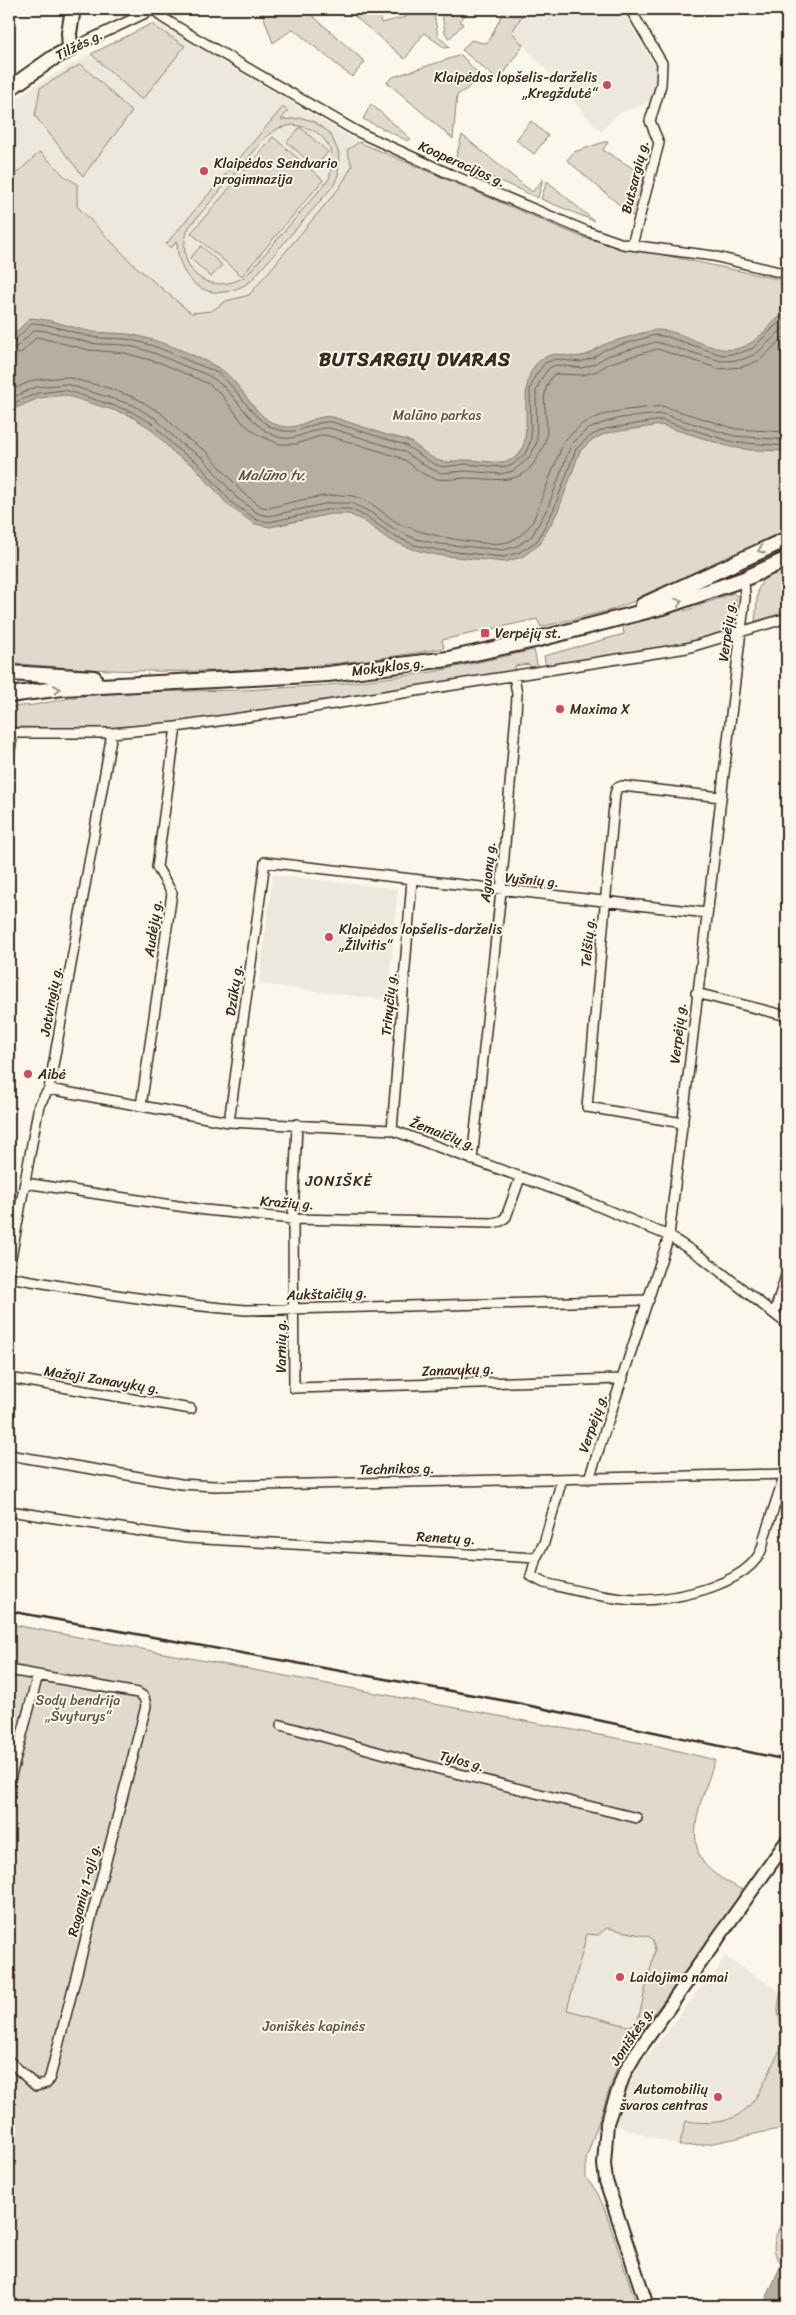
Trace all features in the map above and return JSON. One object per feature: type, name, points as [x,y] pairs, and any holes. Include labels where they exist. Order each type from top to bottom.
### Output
[{"type":"main road","points":[[70,49],[69,33],[73,9]]},
{"type":"main road","name":"Tilžės g.","points":[[9,89],[52,58],[70,49]]},
{"type":"main road","name":"Mokyklos g.","points":[[615,618],[787,538]]},
{"type":"main road","name":"Mokyklos g.","points":[[9,695],[63,688],[157,681],[266,678],[406,665],[500,648],[666,606],[744,579],[787,560]]},
{"type":"main road","points":[[735,561],[744,579]]},
{"type":"main road","name":"Mokyklos g.","points":[[9,673],[157,681]]},
{"type":"main road","name":"Joniškės g.","points":[[647,2306],[606,2181],[604,2146],[607,2123],[624,2074],[635,2055],[787,1840]]},
{"type":"street","name":"Tilžės g.","points":[[70,49],[154,9]]},
{"type":"street","name":"Kooperacijos g.","points":[[154,9],[163,18],[192,36],[356,130],[441,170],[586,231],[632,245],[713,256],[787,274]]},
{"type":"street","name":"Butsargių g.","points":[[630,9],[662,63],[661,85],[650,121],[659,143],[632,245]]},
{"type":"street","name":"Verpėjų g.","points":[[589,1479],[624,1378],[669,1236],[696,993],[722,797],[745,597],[744,579]]},
{"type":"street","points":[[9,755],[13,732],[112,734],[176,727],[687,648],[787,618]]},
{"type":"street","name":"Aguonų g.","points":[[472,1160],[501,891],[516,714],[514,676]]},
{"type":"street","name":"Audėjų g.","points":[[141,1106],[172,894],[157,867],[176,727]]},
{"type":"street","name":"Jotvingių g.","points":[[9,1269],[39,1105],[49,1089],[112,734]]},
{"type":"street","name":"Telšių g.","points":[[683,1123],[587,1107],[617,788],[622,786],[722,797]]},
{"type":"street","name":"Vyšnių g.","points":[[265,862],[501,891],[605,900],[707,913]]},
{"type":"street","name":"Dzūkų g.","points":[[229,1122],[265,862]]},
{"type":"street","name":"Trinyčių g.","points":[[392,1130],[412,880]]},
{"type":"street","points":[[696,993],[787,1016]]},
{"type":"street","name":"Žemaičių g.","points":[[49,1089],[229,1122],[392,1130],[581,1199],[669,1236],[703,1258],[787,1324]]},
{"type":"street","name":"Varnių g.","points":[[294,1388],[293,1219],[297,1124]]},
{"type":"street","name":"Kražių g.","points":[[24,1184],[205,1210],[293,1219],[501,1221],[509,1212],[520,1178]]},
{"type":"street","points":[[774,1314],[787,1272]]},
{"type":"street","name":"Aukštaičių g.","points":[[9,1277],[194,1306],[246,1310],[649,1300]]},
{"type":"street","name":"Mažoji Zanavykų g.","points":[[9,1378],[191,1409]]},
{"type":"street","name":"Zanavykų g.","points":[[294,1388],[624,1378]]},
{"type":"street","name":"Technikos g.","points":[[9,1455],[181,1484],[214,1486],[786,1474]]},
{"type":"street","points":[[562,1479],[544,1543],[536,1558],[531,1576],[544,1583],[638,1600],[692,1592],[713,1586],[743,1572],[760,1556],[786,1474]]},
{"type":"street","name":"Renetų g.","points":[[9,1510],[187,1538],[536,1558]]},
{"type":"street","points":[[9,1670],[38,1675],[9,1783]]},
{"type":"street","name":"Raganių 1-oji g.","points":[[9,2061],[30,2082],[42,2086],[47,2083],[53,2067],[146,1706],[144,1697],[138,1693],[38,1675]]},
{"type":"street","name":"Tylos g.","points":[[281,1726],[439,1769],[637,1818]]},
{"type":"shaded area","name":"Klaipėdos lopšelis-darželis „Kregždutė“","points":[[526,9],[621,9],[657,69],[653,101],[617,114],[601,132],[512,32]]},
{"type":"shaded area","name":"Klaipėdos Sendvario progimnazija","points":[[152,23],[160,24],[359,142],[347,150],[352,166],[340,187],[249,295],[226,301],[211,311],[191,313],[169,304],[77,206],[77,184],[40,152],[9,180],[9,105],[36,85],[90,54]]},
{"type":"shaded area","name":"Klaipėdos lopšelis-darželis „Žilvitis“","points":[[273,875],[398,889],[388,1000],[259,984]]},
{"type":"shaded area","points":[[606,1928],[650,1937],[653,1941],[655,1950],[638,2020],[633,2025],[628,2026],[567,2010],[587,1934],[598,1935]]},
{"type":"shaded area","points":[[724,1956],[781,1992],[778,2009],[783,2041],[760,2095],[737,2116],[719,2123],[686,2122],[679,2146],[614,2125],[628,2082],[637,2067],[667,2032],[701,1987],[707,1985],[719,1968]]},
{"type":"green space","points":[[261,9],[305,9],[365,62],[352,77],[293,29],[273,43]]},
{"type":"green space","points":[[346,9],[378,9],[381,23],[406,17],[404,9],[433,9],[438,36],[450,47],[445,48],[424,33],[405,59]]},
{"type":"green space","points":[[441,9],[470,9],[460,21],[463,24],[449,39],[445,32]]},
{"type":"green space","points":[[505,9],[526,9],[512,32],[523,45],[499,81],[462,50],[471,40],[483,43],[488,42]]},
{"type":"green space","points":[[151,24],[185,46],[142,100],[91,54]]},
{"type":"green space","points":[[461,55],[480,76],[467,89],[457,95],[453,139],[387,82],[393,77]]},
{"type":"green space","points":[[81,64],[132,112],[83,176],[35,116],[40,88]]},
{"type":"green space","points":[[371,104],[411,139],[408,141],[363,119]]},
{"type":"green space","points":[[283,107],[288,111],[281,120],[302,118],[313,121],[330,133],[339,153],[338,175],[334,185],[251,281],[237,289],[224,292],[211,292],[200,288],[183,270],[177,241],[171,248],[166,244]],"holes":[[[292,125],[313,130],[326,141],[332,157],[329,179],[246,276],[232,282],[219,284],[197,276],[190,267],[185,255],[185,242],[189,227],[268,135],[279,128]]]},
{"type":"green space","points":[[531,121],[548,136],[534,154],[516,140]]},
{"type":"green space","points":[[300,127],[328,152],[315,167],[287,142]]},
{"type":"green space","points":[[462,135],[532,192],[543,179],[538,198],[455,161]]},
{"type":"green space","points":[[273,137],[323,180],[242,276],[191,233]]},
{"type":"green space","name":"Malūno parkas","points":[[359,142],[584,238],[787,281],[787,532],[611,610],[541,627],[537,619],[442,640],[444,648],[336,663],[282,668],[227,670],[118,670],[9,663],[9,180],[40,152],[65,176],[77,184],[77,206],[134,265],[191,313],[211,311],[226,301],[249,295],[340,187],[352,166],[347,150]]},
{"type":"green space","points":[[608,142],[603,150],[644,175],[636,216],[631,215],[567,160],[574,152]]},
{"type":"green space","points":[[547,181],[594,221],[541,199]]},
{"type":"green space","points":[[201,246],[222,265],[211,277],[190,258]]},
{"type":"green space","points":[[787,569],[787,611],[755,622],[758,590],[764,577]]},
{"type":"green space","points":[[733,593],[737,596],[733,622],[727,631],[672,646],[546,667],[544,656],[624,634],[623,626],[684,606],[685,611]]},
{"type":"green space","points":[[534,650],[538,668],[530,668],[529,664],[515,666],[516,671],[166,724],[106,728],[9,727],[9,707],[34,705],[81,696],[130,692],[244,690],[329,685],[433,672]]},
{"type":"green space","name":"Joniškės kapinės","points":[[9,1624],[658,1746],[715,1760],[698,1811],[696,1838],[698,1850],[703,1862],[711,1871],[744,1891],[645,2026],[634,2044],[620,2058],[586,2159],[586,2178],[597,2192],[605,2210],[637,2306],[9,2306]],"holes":[[[607,1928],[650,1937],[655,1950],[638,2020],[633,2025],[628,2026],[567,2010],[587,1934],[598,1935]]]},
{"type":"green space","points":[[781,1992],[787,1995],[787,2128],[721,2142],[679,2146],[686,2121],[703,2123],[729,2119],[748,2107],[756,2097],[783,2041],[778,2011]]},
{"type":"green space","points":[[787,2211],[787,2251],[782,2263],[777,2257],[774,2245]]},
{"type":"water","name":"Malūno tv.","points":[[787,312],[787,451],[751,450],[731,447],[661,425],[607,433],[592,440],[580,451],[558,511],[540,544],[522,557],[505,562],[437,555],[412,549],[388,539],[364,521],[349,514],[331,514],[270,527],[255,524],[229,506],[194,466],[175,454],[150,428],[129,415],[65,395],[39,398],[9,411],[9,339],[30,318],[93,332],[139,336],[174,347],[226,373],[257,410],[274,424],[291,427],[319,418],[333,417],[409,441],[440,461],[501,462],[515,457],[523,447],[526,432],[528,380],[535,366],[548,356],[556,354],[577,357],[605,344],[656,330],[677,334],[708,346],[729,349],[740,348],[753,342]]},
{"type":"water","points":[[787,2251],[787,2306],[763,2306]]},
{"type":"railway","points":[[9,1611],[512,1702],[787,1760]]},
{"type":"place","name":"Klaipėdos lopšelis-darželis „Kregždutė“","points":[[607,85]]},
{"type":"place","name":"Klaipėdos Sendvario progimnazija","points":[[204,171]]},
{"type":"place","name":"Verpėjų st.","points":[[485,633]]},
{"type":"place","name":"Maxima X","points":[[560,709]]},
{"type":"place","name":"Klaipėdos lopšelis-darželis „Žilvitis“","points":[[329,937]]},
{"type":"place","name":"Aibė","points":[[28,1074]]},
{"type":"place","name":"Laidojimo namai","points":[[620,1977]]},
{"type":"place","name":"Automobilių švaros centras","points":[[718,2097]]},
{"type":"district","name":"BUTSARGIŲ DVARAS","points":[[415,359]]},
{"type":"district","name":"JONIŠKĖ","points":[[339,1181]]},
{"type":"park label","name":"Sodų bendrija „Švyturys“","points":[[78,1708]]}]
